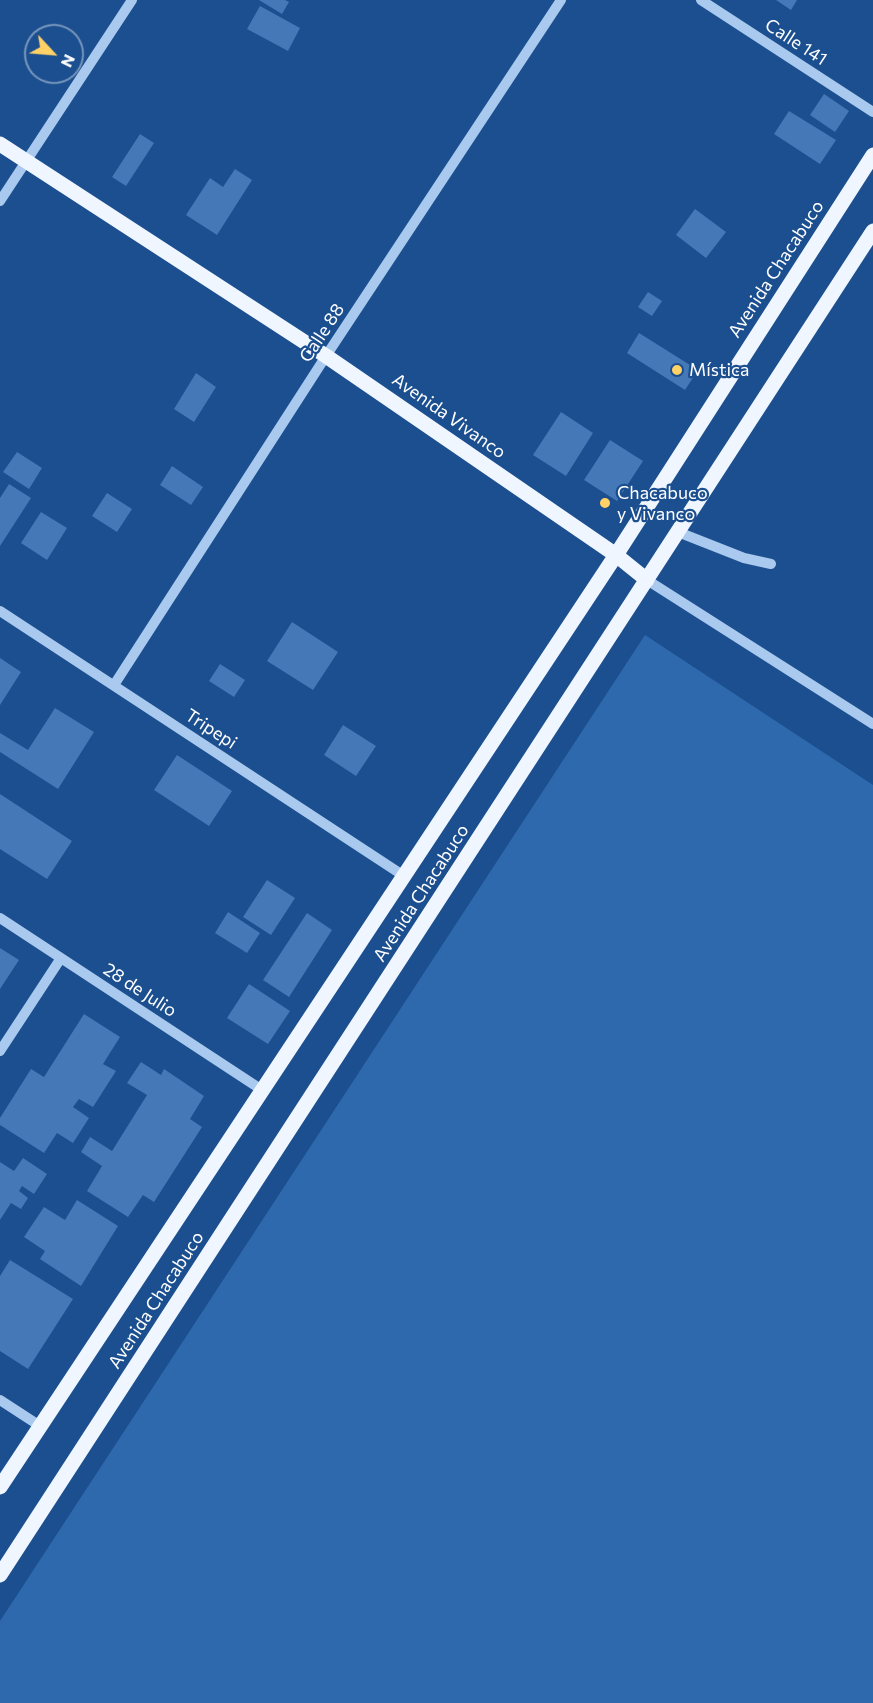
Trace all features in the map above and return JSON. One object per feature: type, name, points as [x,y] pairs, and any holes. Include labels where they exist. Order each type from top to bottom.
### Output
[{"type":"main road","name":"Avenida Vivanco","points":[[0,144],[326,356],[616,555],[647,580]]},
{"type":"main road","name":"Avenida Chacabuco","points":[[0,1486],[616,555],[873,155]]},
{"type":"main road","name":"Avenida Chacabuco","points":[[0,1575],[873,231]]},
{"type":"street","points":[[0,201],[132,0]]},
{"type":"street","name":"Calle 88","points":[[114,685],[326,356],[561,0]]},
{"type":"street","name":"Calle 141","points":[[701,0],[873,112]]},
{"type":"street","points":[[678,532],[744,558],[771,564]]},
{"type":"street","name":"Avenida Vivanco","points":[[647,580],[873,724]]},
{"type":"street","name":"Tripepi","points":[[0,611],[404,876]]},
{"type":"street","name":"28 de Julio","points":[[0,918],[262,1090]]},
{"type":"street","points":[[0,1051],[61,958]]},
{"type":"street","points":[[0,1400],[40,1426]]},
{"type":"shaded area","points":[[645,635],[873,785],[873,1703],[0,1703],[0,1621]]},
{"type":"building","points":[[259,0],[285,0],[289,2],[282,14]]},
{"type":"building","points":[[776,0],[797,0],[791,10]]},
{"type":"building","points":[[260,6],[300,28],[288,51],[247,29]]},
{"type":"building","points":[[824,94],[849,111],[835,132],[810,115]]},
{"type":"building","points":[[789,111],[836,140],[820,164],[774,134]]},
{"type":"building","points":[[140,134],[154,143],[126,186],[112,177]]},
{"type":"building","points":[[235,169],[252,180],[217,235],[186,215],[210,178],[223,187]]},
{"type":"building","points":[[695,209],[726,232],[706,258],[676,235]]},
{"type":"building","points":[[648,292],[662,301],[652,316],[638,307]]},
{"type":"building","points":[[639,333],[698,370],[685,390],[627,353]]},
{"type":"building","points":[[196,373],[216,387],[194,422],[174,409]]},
{"type":"building","points":[[561,412],[593,433],[566,476],[533,455]]},
{"type":"building","points":[[610,440],[643,461],[617,501],[584,480]]},
{"type":"building","points":[[17,452],[42,468],[29,489],[3,472]]},
{"type":"building","points":[[172,466],[203,487],[191,505],[160,485]]},
{"type":"building","points":[[9,484],[31,498],[0,546],[0,498]]},
{"type":"building","points":[[107,493],[132,509],[117,532],[92,516]]},
{"type":"building","points":[[41,512],[67,528],[47,560],[21,543]]},
{"type":"building","points":[[292,622],[338,652],[313,690],[267,661]]},
{"type":"building","points":[[0,658],[21,672],[0,705]]},
{"type":"building","points":[[220,664],[245,680],[234,697],[209,681]]},
{"type":"building","points":[[55,708],[94,732],[58,789],[0,752],[0,733],[28,750]]},
{"type":"building","points":[[343,725],[376,746],[356,776],[324,755]]},
{"type":"building","points":[[177,755],[232,791],[209,826],[154,790]]},
{"type":"building","points":[[0,794],[72,841],[47,879],[0,849]]},
{"type":"building","points":[[267,880],[295,898],[271,935],[243,917]]},
{"type":"building","points":[[228,912],[260,933],[247,953],[215,933]]},
{"type":"building","points":[[307,913],[332,930],[289,997],[263,980]]},
{"type":"building","points":[[0,948],[19,960],[0,989]]},
{"type":"building","points":[[249,984],[290,1011],[268,1044],[227,1018]]},
{"type":"building","points":[[84,1014],[120,1037],[103,1064],[116,1071],[93,1107],[79,1099],[73,1107],[89,1118],[73,1143],[57,1133],[44,1153],[0,1125],[0,1118],[31,1069],[44,1077]]},
{"type":"building","points":[[141,1062],[161,1075],[164,1069],[204,1096],[190,1119],[202,1127],[154,1202],[143,1195],[128,1217],[87,1191],[102,1166],[81,1152],[90,1137],[112,1151],[147,1095],[127,1083]]},
{"type":"building","points":[[23,1158],[47,1174],[34,1194],[22,1186],[19,1191],[28,1198],[21,1209],[11,1203],[0,1220],[0,1162],[14,1171]]},
{"type":"building","points":[[77,1200],[118,1226],[81,1286],[40,1259],[45,1251],[24,1237],[44,1207],[65,1220]]},
{"type":"building","points":[[10,1260],[73,1299],[28,1369],[0,1351],[0,1276]]},
{"type":"place","name":"Mística","points":[[677,370]]},
{"type":"place","name":"Chacabuco y Vivanco","points":[[605,503]]}]
